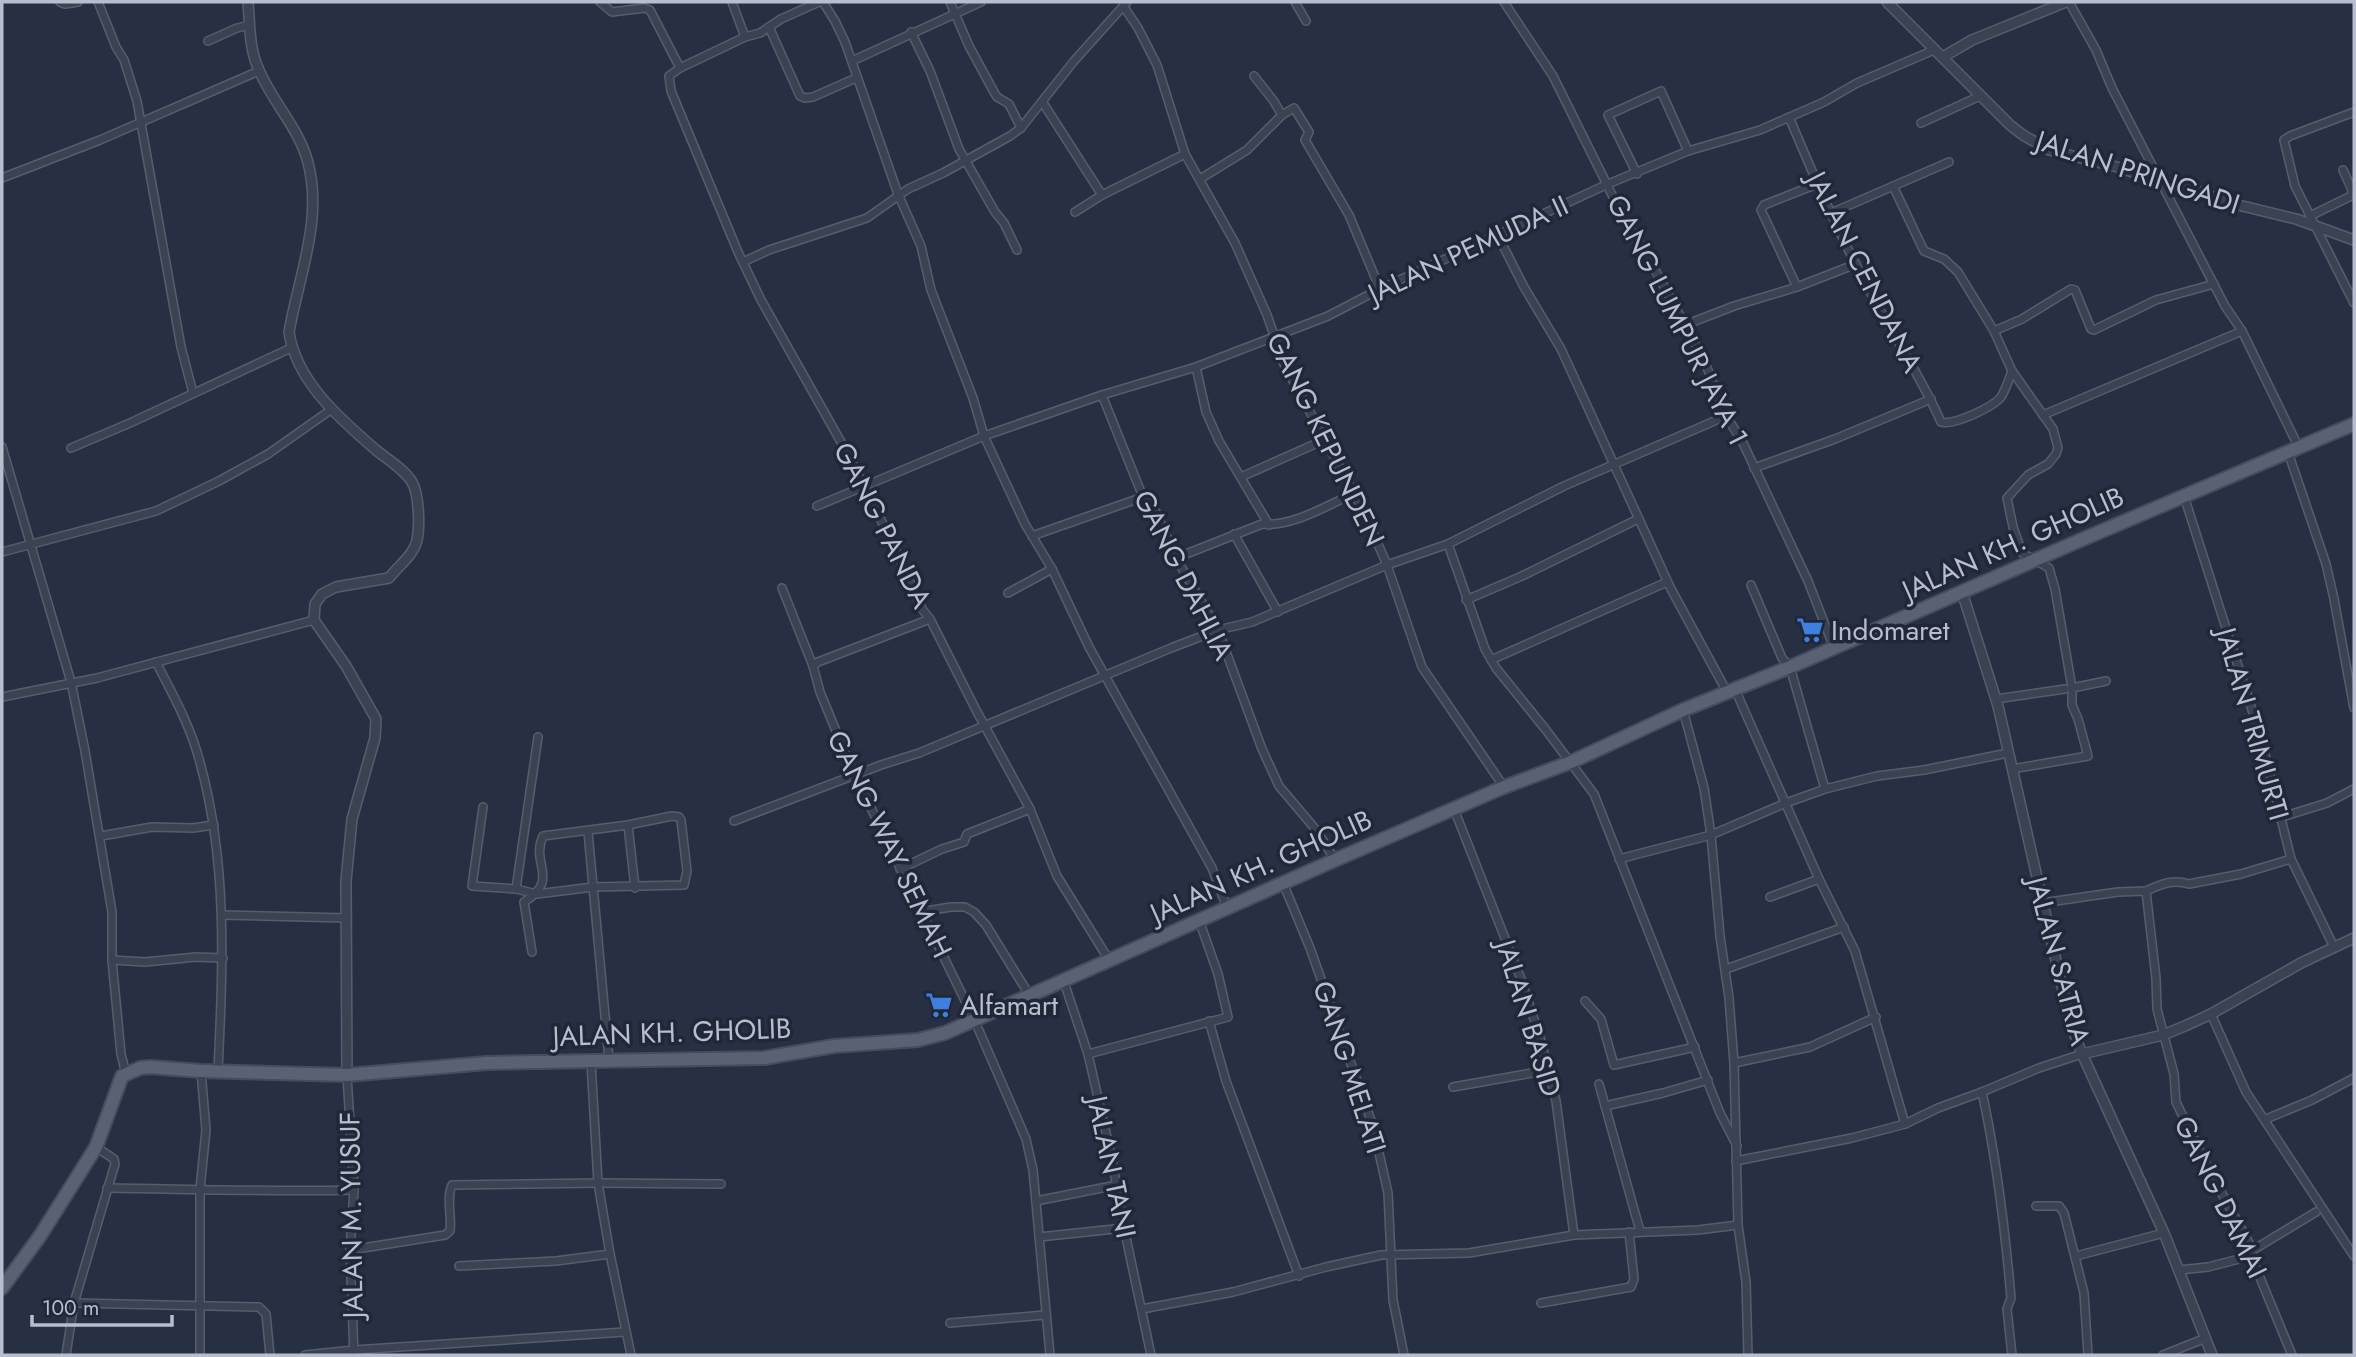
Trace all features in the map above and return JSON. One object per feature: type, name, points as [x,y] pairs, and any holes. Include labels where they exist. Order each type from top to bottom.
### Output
[{"type":"main road","name":"JALAN KH. GHOLIB","points":[[126,1074],[150,1067],[201,1072],[347,1074],[486,1063],[764,1058],[834,1046],[918,1040],[945,1033],[1335,860],[1504,787],[1571,762],[1683,709],[1733,694],[2036,559],[2354,424]]},
{"type":"main road","points":[[2,1289],[40,1236],[96,1147],[117,1087],[126,1074]]},
{"type":"street","points":[[60,2],[78,2]]},
{"type":"street","points":[[98,2],[124,60],[141,121],[163,259],[180,347],[193,393]]},
{"type":"street","points":[[248,2],[250,41],[259,71],[300,138],[308,162],[312,195],[311,236],[289,332],[291,348],[303,371],[332,409],[411,481],[418,503],[417,540],[389,578],[336,587],[322,594],[315,604],[314,620],[346,666],[376,719],[375,738],[352,819],[346,881],[347,1074]]},
{"type":"street","points":[[600,2],[612,12],[644,8],[650,10],[680,68],[745,37],[760,33],[821,2],[835,21],[880,137],[898,194],[921,246],[931,290],[973,398],[984,436],[1103,674],[1212,868],[1227,908]]},
{"type":"street","points":[[732,2],[745,37]]},
{"type":"street","points":[[950,2],[969,46],[994,92],[1009,104],[1021,128]]},
{"type":"street","points":[[852,61],[981,2]]},
{"type":"street","points":[[1295,2],[1306,22]]},
{"type":"street","name":"GANG LUMPUR JAYA 1","points":[[1504,2],[1553,76],[1624,219],[1704,360],[1726,416],[1742,442],[1808,581],[1834,648]]},
{"type":"street","name":"JALAN PRINGADI","points":[[1887,2],[1980,96],[2023,135],[2049,150],[2121,168],[2226,202],[2296,219],[2354,240]]},
{"type":"street","points":[[1944,57],[1972,40],[2068,2],[2096,50],[2112,88],[2225,306],[2242,331],[2293,450],[2326,564],[2354,708]]},
{"type":"street","points":[[743,262],[769,250],[867,218],[898,194],[994,146],[1021,128],[1074,61],[1126,5]]},
{"type":"street","name":"GANG KEPUNDEN","points":[[1126,5],[1157,65],[1185,154],[1235,243],[1267,315],[1283,364],[1365,514],[1411,629],[1422,667],[1504,787]]},
{"type":"street","points":[[208,41],[237,27],[250,25]]},
{"type":"street","points":[[769,27],[800,96],[813,97],[856,78]]},
{"type":"street","points":[[911,32],[930,71],[959,149],[1004,223],[1017,250]]},
{"type":"street","name":"JALAN PEMUDA II","points":[[817,506],[984,436],[1102,395],[1196,368],[1328,316],[1380,289],[1608,184],[1688,151],[1760,130],[1824,102],[1857,83],[1934,50]]},
{"type":"street","name":"GANG PANDA","points":[[680,68],[669,76],[669,84],[743,262],[794,362],[825,412],[865,487],[922,609],[930,619],[1030,809],[1058,876],[1109,960]]},
{"type":"street","points":[[2,178],[100,140],[259,71]]},
{"type":"street","points":[[1254,76],[1282,115]]},
{"type":"street","points":[[1637,174],[1608,115],[1661,91],[1688,151]]},
{"type":"street","points":[[1921,123],[1980,96]]},
{"type":"street","points":[[1043,103],[1102,195]]},
{"type":"street","points":[[1200,179],[1247,150],[1282,115],[1294,108],[1309,132],[1304,139],[1349,215],[1380,289]]},
{"type":"street","points":[[2354,113],[2284,140],[2295,186],[2354,303]]},
{"type":"street","name":"JALAN CENDANA","points":[[1790,117],[1817,184],[1856,264],[1941,422],[1944,424],[1976,413],[1994,402],[2000,397],[2012,371]]},
{"type":"street","points":[[1075,212],[1102,195],[1185,154]]},
{"type":"street","points":[[1831,213],[1949,162]]},
{"type":"street","points":[[2310,216],[2351,195],[2351,187],[2343,170]]},
{"type":"street","points":[[1797,287],[1761,210],[1764,205],[1817,184]]},
{"type":"street","points":[[1893,186],[1924,251],[1944,259],[1958,272],[1994,331],[2012,371],[2053,429],[2058,448],[2048,464],[2028,475],[2007,498],[2022,553],[2049,568],[2072,705],[2088,756],[2012,769]]},
{"type":"street","points":[[1497,234],[1524,287],[1561,349],[1667,582],[1733,694],[1844,927],[1855,951],[1876,1017],[1905,1124]]},
{"type":"street","points":[[1685,326],[1734,306],[1797,287],[1856,264]]},
{"type":"street","points":[[1994,331],[2022,319],[2071,289],[2079,296],[2091,328],[2095,330],[2155,300],[2214,284]]},
{"type":"street","points":[[2043,415],[2242,331]]},
{"type":"street","points":[[71,448],[291,348]]},
{"type":"street","points":[[1196,368],[1206,412],[1219,441],[1269,525]]},
{"type":"street","name":"GANG DAHLIA","points":[[1102,395],[1143,497],[1156,512],[1176,558],[1217,630],[1279,786],[1317,831],[1335,860]]},
{"type":"street","points":[[1754,468],[1835,439],[1931,399]]},
{"type":"street","points":[[2,552],[156,511],[268,454],[332,409]]},
{"type":"street","points":[[734,821],[919,753],[1047,702],[1103,674],[1217,630],[1252,622],[1387,565],[1448,544],[1542,496],[1726,416]]},
{"type":"street","points":[[1241,477],[1324,440]]},
{"type":"street","points":[[2,447],[71,681],[100,836],[111,912],[112,960],[121,1054],[126,1074]]},
{"type":"street","points":[[1176,558],[1262,524],[1269,525],[1302,517],[1353,494]]},
{"type":"street","name":"JALAN TRIMURTI","points":[[2184,496],[2262,738],[2279,818],[2291,859],[2334,947]]},
{"type":"street","points":[[1032,536],[1143,497]]},
{"type":"street","points":[[1466,600],[1522,576],[1638,519]]},
{"type":"street","points":[[1234,534],[1278,612]]},
{"type":"street","points":[[1448,544],[1466,600],[1491,660],[1594,794],[1720,1113],[1737,1146]]},
{"type":"street","points":[[1008,593],[1052,569]]},
{"type":"street","points":[[1491,660],[1667,582]]},
{"type":"street","points":[[1751,585],[1782,658],[1790,667],[1825,789]]},
{"type":"street","name":"GANG WAY SEMAH","points":[[782,588],[833,726],[920,912],[974,1019],[1026,1139],[1037,1201],[1050,1355]]},
{"type":"street","name":"JALAN SATRIA","points":[[1962,592],[1996,699],[2070,1022],[2164,1233],[2212,1355]]},
{"type":"street","points":[[813,666],[930,619]]},
{"type":"street","points":[[2,697],[71,681],[97,678],[314,620]]},
{"type":"street","points":[[156,662],[177,703],[199,757],[215,825],[223,958],[218,1071]]},
{"type":"street","points":[[1996,699],[2106,681]]},
{"type":"street","points":[[1683,709],[1704,789],[1712,835],[1720,936],[1726,968],[1734,1063],[1738,1225],[1746,1282],[1748,1355]]},
{"type":"street","points":[[516,889],[538,737]]},
{"type":"street","points":[[1619,859],[1712,835],[1825,789],[1877,776],[1924,770],[2008,753]]},
{"type":"street","points":[[2279,818],[2327,803],[2354,789]]},
{"type":"street","points":[[483,807],[472,886],[516,889],[537,894],[593,887],[684,886],[687,871],[679,817],[672,816],[588,832],[543,836],[540,843],[543,883],[537,894],[524,902],[532,952]]},
{"type":"street","points":[[900,869],[942,849],[964,842],[967,834],[1030,809]]},
{"type":"street","name":"JALAN BASID","points":[[1454,809],[1521,979],[1549,1070],[1556,1101],[1574,1235]]},
{"type":"street","points":[[100,836],[152,827],[193,828],[215,825]]},
{"type":"street","points":[[628,825],[635,888]]},
{"type":"street","points":[[588,832],[609,1059]]},
{"type":"street","points":[[2042,903],[2118,892],[2146,891],[2164,883],[2189,884],[2241,874],[2291,859]]},
{"type":"street","points":[[1770,897],[1819,879]]},
{"type":"street","name":"GANG MELATI","points":[[1283,883],[1319,971],[1373,1126],[1388,1193],[1393,1300],[1404,1355]]},
{"type":"street","name":"GANG DAMAI","points":[[2146,891],[2157,1009],[2174,1074],[2176,1102],[2252,1253],[2292,1355]]},
{"type":"street","points":[[920,912],[965,907],[974,912],[986,925],[1030,996]]},
{"type":"street","points":[[222,915],[347,918]]},
{"type":"street","points":[[1088,1054],[1228,1017],[1218,974],[1199,920]]},
{"type":"street","points":[[1726,968],[1808,942],[1844,927]]},
{"type":"street","points":[[1736,1161],[1852,1138],[1905,1124],[2039,1068],[2082,1054],[2163,1035],[2211,1014],[2354,938]]},
{"type":"street","points":[[112,960],[145,962],[223,958]]},
{"type":"street","name":"JALAN TANI","points":[[1064,982],[1088,1054],[1151,1355]]},
{"type":"street","points":[[1585,1000],[1601,1019],[1614,1065],[1695,1047]]},
{"type":"street","points":[[2211,1014],[2246,1092],[2354,1256]]},
{"type":"street","points":[[1734,1063],[1810,1047],[1876,1017]]},
{"type":"street","points":[[1209,1021],[1226,1080],[1299,1276]]},
{"type":"street","points":[[591,1062],[598,1183],[631,1355]]},
{"type":"street","points":[[1453,1087],[1549,1070]]},
{"type":"street","points":[[200,1355],[200,1189],[206,1130],[201,1072]]},
{"type":"street","name":"JALAN M. YUSUF","points":[[347,1074],[354,1190],[350,1250],[354,1352]]},
{"type":"street","points":[[2266,1119],[2312,1100],[2354,1078]]},
{"type":"street","points":[[1605,1106],[1708,1080]]},
{"type":"street","points":[[1598,1084],[1640,1231]]},
{"type":"street","points":[[1982,1092],[1993,1142],[2004,1223],[2011,1298],[2007,1309],[2012,1355]]},
{"type":"street","points":[[66,1355],[74,1303],[114,1170],[114,1159],[96,1147]]},
{"type":"street","points":[[350,1250],[445,1235],[450,1231],[451,1225],[449,1194],[452,1185],[721,1184]]},
{"type":"street","points":[[1037,1201],[1117,1185]]},
{"type":"street","points":[[107,1188],[269,1192],[354,1190]]},
{"type":"street","points":[[2036,1206],[2062,1208],[2084,1293],[2088,1355]]},
{"type":"street","points":[[2179,1270],[2208,1266],[2252,1253],[2316,1212]]},
{"type":"street","points":[[1142,1309],[1233,1292],[1381,1255],[1469,1253],[1574,1235],[1698,1230],[1738,1225]]},
{"type":"street","points":[[1039,1237],[1124,1228]]},
{"type":"street","points":[[1541,1303],[1630,1287],[1634,1279],[1629,1232]]},
{"type":"street","points":[[2076,1255],[2164,1233]]},
{"type":"street","points":[[459,1266],[556,1261],[610,1254]]},
{"type":"street","points":[[74,1303],[252,1306],[263,1309],[266,1314],[270,1355]]},
{"type":"street","points":[[950,1323],[1045,1315]]},
{"type":"street","points":[[305,1355],[625,1332]]},
{"type":"street","points":[[2163,1355],[2206,1338]]},
{"type":"place","name":"Indomaret","points":[[1810,630]]},
{"type":"place","name":"Alfamart","points":[[939,1005]]}]
